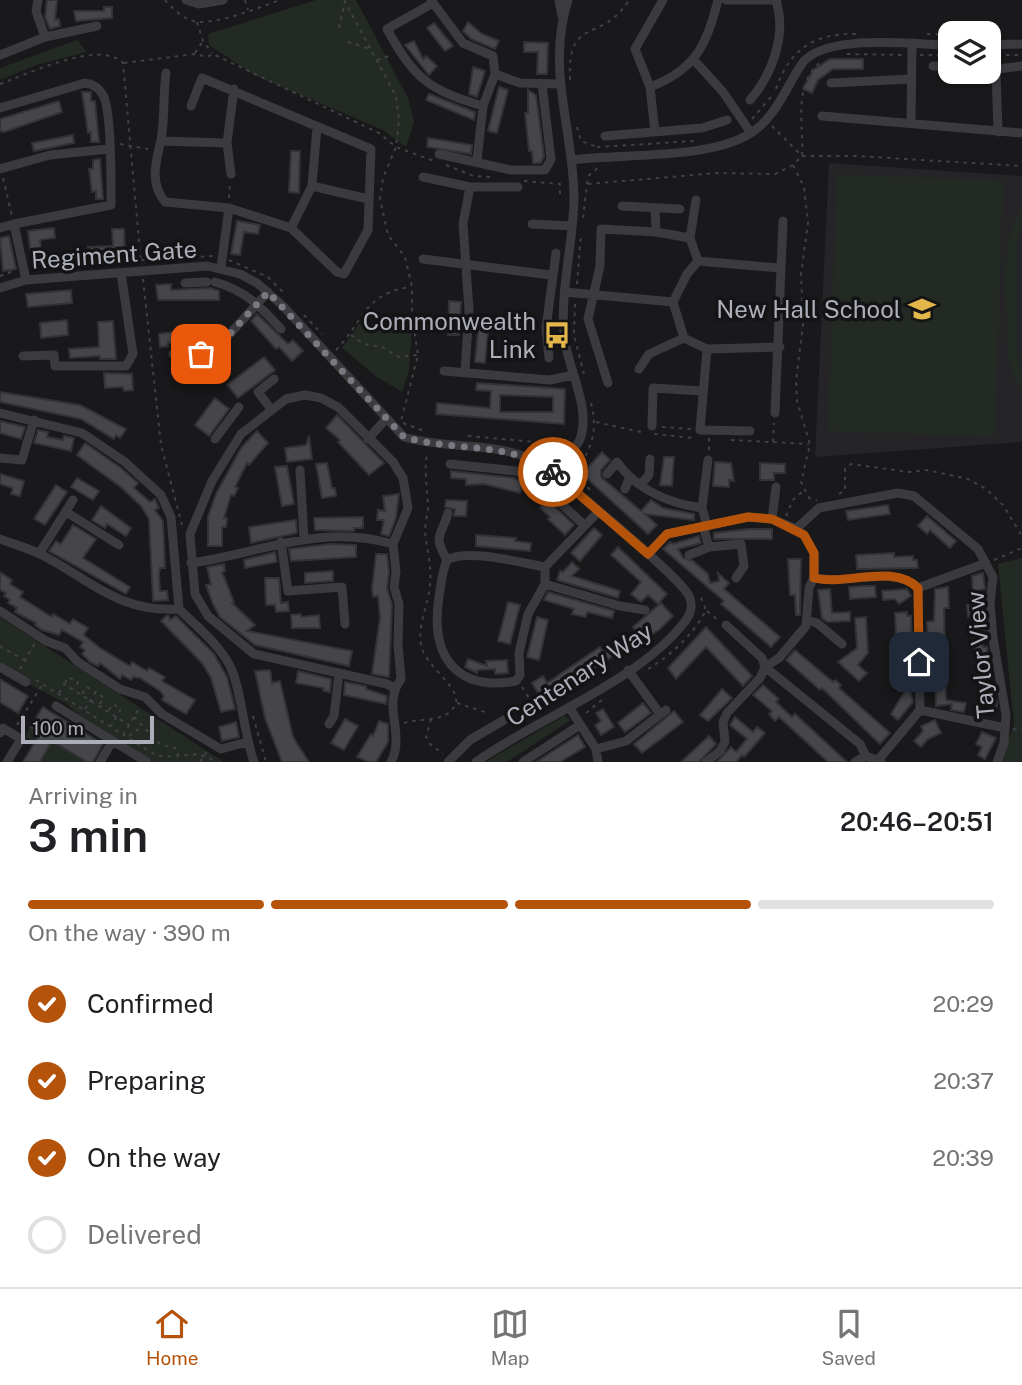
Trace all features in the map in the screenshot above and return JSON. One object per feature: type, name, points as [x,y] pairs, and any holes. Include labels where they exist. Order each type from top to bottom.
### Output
[{"type":"street","points":[[38,0],[36,11],[45,37]]},
{"type":"street","points":[[186,0],[199,4],[223,0]]},
{"type":"street","points":[[559,0],[563,18]]},
{"type":"street","points":[[553,472],[580,440],[582,418],[564,335],[565,292],[572,226],[572,160],[559,84],[563,18],[568,0]]},
{"type":"street","points":[[655,132],[650,87],[635,48],[663,0]]},
{"type":"street","points":[[650,87],[671,79],[694,60],[712,23],[718,0]]},
{"type":"street","points":[[726,0],[776,0],[780,14],[771,68],[762,87],[750,100]]},
{"type":"street","points":[[477,160],[483,106],[495,74],[493,56],[463,43],[432,1],[387,29],[406,64],[425,83],[483,106]]},
{"type":"street","points":[[0,55],[45,37],[97,26]]},
{"type":"street","points":[[572,160],[598,152],[714,148],[751,133],[775,109],[803,61],[814,53],[844,44],[938,45]]},
{"type":"street","points":[[911,122],[912,44]]},
{"type":"street","points":[[1001,45],[1022,44]]},
{"type":"street","points":[[694,60],[723,92],[751,133]]},
{"type":"street","points":[[933,66],[938,66]]},
{"type":"street","points":[[1001,69],[1022,66]]},
{"type":"street","points":[[166,73],[161,141],[155,151],[156,191],[165,202],[229,208],[291,229],[337,272],[344,274],[368,230],[371,149],[234,89],[202,78],[191,106]]},
{"type":"street","points":[[495,74],[520,83],[559,84]]},
{"type":"street","points":[[831,83],[911,79]]},
{"type":"street","points":[[0,108],[78,83],[92,83],[106,102],[108,146],[112,162],[110,205],[0,228]]},
{"type":"street","points":[[994,84],[998,132]]},
{"type":"street","points":[[439,154],[477,160],[511,170],[538,172],[548,167],[550,144],[542,85]]},
{"type":"street","points":[[231,174],[227,143],[234,89]]},
{"type":"street","points":[[822,116],[1022,133]]},
{"type":"street","points":[[605,136],[702,128],[727,120]]},
{"type":"street","points":[[291,229],[312,186],[317,127]]},
{"type":"street","points":[[161,141],[227,143]]},
{"type":"street","points":[[0,170],[50,155],[108,146]]},
{"type":"street","points":[[423,177],[470,187],[521,184]]},
{"type":"street","points":[[312,186],[368,199]]},
{"type":"street","points":[[465,371],[469,310],[463,223],[470,187]]},
{"type":"street","points":[[696,200],[690,238],[698,261]]},
{"type":"street","points":[[622,206],[680,209]]},
{"type":"street","points":[[222,263],[229,208]]},
{"type":"street","points":[[655,209],[656,232]]},
{"type":"street","points":[[775,413],[780,347],[779,268],[783,222]]},
{"type":"street","points":[[14,224],[26,280]]},
{"type":"street","points":[[532,224],[572,226]]},
{"type":"street","points":[[608,383],[588,319],[600,266],[601,229],[656,232],[690,238]]},
{"type":"street","points":[[549,358],[546,328],[556,253]]},
{"type":"street","points":[[423,259],[551,275]]},
{"type":"street","points":[[698,261],[779,268]]},
{"type":"street","points":[[698,261],[687,274],[673,302],[684,338],[707,349],[780,347]]},
{"type":"street","name":"Regiment Gate","points":[[0,288],[26,280],[222,263],[268,292],[385,420],[404,437],[428,444],[518,454],[553,472],[648,554],[689,594],[691,608]]},
{"type":"street","points":[[195,267],[196,282]]},
{"type":"street","points":[[23,356],[54,355],[55,366],[126,366],[133,354],[121,273]]},
{"type":"street","points":[[185,283],[211,282],[236,288],[257,303],[281,329]]},
{"type":"street","points":[[173,354],[201,354],[217,348],[268,292]]},
{"type":"street","points":[[565,292],[673,302]]},
{"type":"street","points":[[639,369],[649,354],[684,338]]},
{"type":"street","points":[[707,349],[704,430],[750,431]]},
{"type":"street","points":[[444,371],[550,380],[573,376]]},
{"type":"street","points":[[271,408],[258,393],[274,379]]},
{"type":"street","points":[[651,430],[653,388],[704,391]]},
{"type":"street","points":[[391,762],[398,737],[391,713],[394,688],[401,679],[399,604],[394,587],[396,572],[393,544],[408,508],[403,478],[393,462],[338,407],[321,398],[305,395],[286,399],[271,408],[241,434],[212,481],[190,534],[195,594],[208,616],[254,654],[394,688]]},
{"type":"street","points":[[215,439],[239,407]]},
{"type":"street","points":[[0,413],[82,433],[125,462],[161,495],[171,517],[179,609],[212,641],[231,668],[254,762]]},
{"type":"street","points":[[0,458],[22,460],[34,420]]},
{"type":"street","points":[[368,439],[385,420]]},
{"type":"street","points":[[227,423],[241,434]]},
{"type":"street","points":[[460,446],[454,464],[516,471],[537,481],[584,525]]},
{"type":"street","points":[[643,489],[649,475],[650,459]]},
{"type":"street","points":[[708,460],[702,508],[709,547]]},
{"type":"street","points":[[607,474],[617,462],[629,479],[643,489],[674,503],[702,508]]},
{"type":"street","points":[[300,470],[304,539]]},
{"type":"street","points":[[625,489],[629,479]]},
{"type":"street","points":[[772,519],[776,487]]},
{"type":"street","name":"Taylor View","points":[[796,529],[819,508],[898,493],[914,496],[978,549],[993,577],[990,603],[1005,728],[997,762]]},
{"type":"street","points":[[39,554],[73,500]]},
{"type":"street","points":[[65,512],[119,545]]},
{"type":"street","points":[[448,513],[439,528],[439,546],[447,560],[438,607],[440,650],[454,670],[476,682],[516,681],[520,675],[519,653],[528,614],[545,584],[545,567],[598,512]]},
{"type":"street","points":[[648,554],[667,534],[748,517],[772,519],[796,529],[804,535],[814,553],[814,578],[809,588],[806,626],[779,658],[765,667],[760,678],[727,713],[723,722],[725,742],[720,751],[706,762]]},
{"type":"street","points":[[191,563],[304,539],[363,535],[393,544]]},
{"type":"street","points":[[0,539],[39,554],[106,596],[158,610],[179,609]]},
{"type":"street","points":[[281,542],[288,591],[342,587],[345,624]]},
{"type":"street","points":[[688,555],[709,547],[740,544],[744,566],[736,578]]},
{"type":"street","points":[[447,560],[453,556],[482,557],[545,567]]},
{"type":"street","points":[[918,588],[986,563]]},
{"type":"street","points":[[726,625],[762,658],[765,667],[860,744],[866,755],[880,761],[920,710],[918,588],[910,581],[897,577],[827,581],[814,578]]},
{"type":"street","points":[[545,584],[620,606],[645,610]]},
{"type":"street","name":"Centenary Way","points":[[476,762],[656,652],[687,619],[691,608]]},
{"type":"street","points":[[0,611],[46,641],[65,648],[78,662],[120,689],[145,697],[162,714],[211,745],[221,750],[247,742]]},
{"type":"street","points":[[807,620],[817,623],[842,644]]},
{"type":"street","points":[[0,667],[28,679]]},
{"type":"street","points":[[596,750],[626,741],[663,712],[628,670]]},
{"type":"street","points":[[329,724],[334,716],[339,673]]},
{"type":"street","points":[[56,706],[147,762]]},
{"type":"street","points":[[569,707],[596,750],[598,762]]},
{"type":"street","points":[[920,710],[1005,728]]},
{"type":"street","points":[[451,758],[504,720]]},
{"type":"street","points":[[523,762],[579,722]]},
{"type":"street","points":[[0,733],[3,728],[21,739],[7,762]]},
{"type":"street","points":[[100,762],[112,742]]},
{"type":"street","points":[[855,762],[866,755]]},
{"type":"street","points":[[451,758],[464,762]]},
{"type":"path","points":[[165,0],[197,22],[203,41],[213,54],[379,133],[396,147],[474,176],[499,178]]},
{"type":"path","points":[[170,5],[173,0]]},
{"type":"path","points":[[245,0],[248,11]]},
{"type":"path","points":[[197,22],[248,11],[280,0]]},
{"type":"path","points":[[339,28],[344,0]]},
{"type":"path","points":[[344,0],[396,96],[399,120],[396,147],[383,178],[380,199],[388,235],[405,257],[412,287],[412,316],[418,355],[401,422],[428,433]]},
{"type":"path","points":[[570,82],[572,45],[578,37],[600,29],[622,12],[629,0]]},
{"type":"path","points":[[745,124],[758,114],[775,93],[783,69],[797,51],[826,35],[867,34]]},
{"type":"path","points":[[922,34],[938,34]]},
{"type":"path","points":[[195,54],[203,41]]},
{"type":"path","points":[[348,43],[370,48]]},
{"type":"path","points":[[377,60],[399,51]]},
{"type":"path","points":[[0,84],[92,54],[117,57],[123,63],[140,258],[161,445],[182,518],[181,531]]},
{"type":"path","points":[[123,63],[195,54],[207,57],[213,54]]},
{"type":"path","points":[[1001,55],[1022,55]]},
{"type":"path","points":[[765,119],[802,156],[856,156],[1022,166]]},
{"type":"path","points":[[576,123],[581,141],[598,152],[695,141]]},
{"type":"path","points":[[108,146],[130,144],[155,151]]},
{"type":"path","points":[[586,193],[590,171],[599,167],[598,152]]},
{"type":"path","points":[[586,184],[717,173],[775,174],[793,165],[802,156]]},
{"type":"path","points":[[474,176],[477,160]]},
{"type":"path","points":[[793,165],[804,187],[808,223],[801,274],[803,324],[796,381],[797,401],[810,444],[801,482],[803,491],[809,498],[826,498]]},
{"type":"path","points":[[0,170],[14,224]]},
{"type":"path","points":[[229,208],[231,174]]},
{"type":"path","points":[[521,184],[561,184]]},
{"type":"path","points":[[0,276],[23,267],[206,254],[222,263],[268,277],[293,303]]},
{"type":"path","points":[[302,312],[336,350],[351,335],[356,319],[373,300],[396,289],[412,287]]},
{"type":"path","points":[[351,335],[364,344],[382,347],[399,357],[418,355]]},
{"type":"path","points":[[773,443],[775,413]]},
{"type":"path","points":[[651,430],[704,430],[708,460]]},
{"type":"path","points":[[467,436],[559,444],[581,463],[576,471],[580,480],[596,496]]},
{"type":"path","points":[[836,495],[845,490],[845,468],[851,464],[948,473],[986,489],[1003,505],[1022,536]]},
{"type":"path","points":[[783,524],[793,500],[803,491]]},
{"type":"path","points":[[986,563],[1022,548]]},
{"type":"path","points":[[634,678],[663,660],[700,622],[706,610],[703,597],[693,587]]},
{"type":"path","points":[[706,610],[726,625]]},
{"type":"path","points":[[12,665],[19,669],[35,643]]},
{"type":"path","points":[[0,646],[25,660]]},
{"type":"path","points":[[58,694],[68,677],[78,682],[73,690]]},
{"type":"path","points":[[28,679],[42,684],[162,758],[205,755],[216,762]]},
{"type":"path","points":[[516,681],[544,722]]},
{"type":"path","points":[[12,734],[42,684]]},
{"type":"path","points":[[64,684],[129,725]]},
{"type":"path","points":[[81,695],[87,687],[96,692],[104,698],[99,706]]},
{"type":"path","points":[[84,710],[96,692]]},
{"type":"path","points":[[579,722],[608,695]]},
{"type":"path","points":[[123,735],[145,697]]},
{"type":"path","points":[[456,702],[469,704],[488,713]]},
{"type":"path","points":[[108,712],[113,704],[121,709],[110,727]]},
{"type":"path","points":[[134,717],[160,744],[177,749],[178,756]]},
{"type":"path","points":[[395,726],[431,718],[426,737],[430,744],[451,758]]},
{"type":"path","points":[[127,738],[142,726]]},
{"type":"path","points":[[200,762],[211,745]]},
{"type":"shaded area","points":[[316,0],[356,0],[408,98],[414,122],[406,147],[383,130],[256,76],[209,45],[208,34]]},
{"type":"shaded area","points":[[77,40],[87,52],[36,65],[0,80],[0,68]]},
{"type":"shaded area","name":"New Hall School","points":[[829,163],[1022,176],[1022,442],[815,457]]},
{"type":"shaded area","name":"New Hall School","points":[[837,175],[1003,180],[995,437],[828,431]]},
{"type":"shaded area","points":[[1022,208],[1022,226],[1017,242],[1017,357],[1022,373],[1022,391],[1012,373],[1008,355],[1005,279],[1009,239]]},
{"type":"shaded area","points":[[359,324],[412,329],[409,371],[402,392],[377,377],[342,348]]},
{"type":"shaded area","points":[[1022,558],[1022,762],[1000,762],[1014,725],[998,564]]},
{"type":"shaded area","points":[[0,617],[224,762],[154,762],[87,723],[67,704],[29,684],[0,663]]},
{"type":"shaded area","points":[[564,716],[571,720],[507,762],[485,762]]},
{"type":"shaded area","points":[[30,727],[87,762],[40,762],[47,750],[25,737]]},
{"type":"building","points":[[47,0],[57,0],[55,20],[59,19],[60,26],[50,29],[45,17]]},
{"type":"building","points":[[104,7],[112,7],[112,18],[76,21],[74,11],[104,11]]},
{"type":"building","points":[[468,22],[482,34],[499,41],[495,49],[471,39],[463,31]]},
{"type":"building","points":[[434,23],[453,46],[445,51],[427,28]]},
{"type":"building","points":[[414,41],[423,59],[426,56],[437,66],[429,75],[405,45]]},
{"type":"building","points":[[524,42],[548,43],[547,74],[537,74],[538,52],[524,52]]},
{"type":"building","points":[[830,59],[863,59],[863,69],[833,69],[818,80],[812,93],[803,89],[813,70]]},
{"type":"building","points":[[473,67],[485,71],[477,97],[469,94]]},
{"type":"building","points":[[499,87],[508,90],[497,133],[488,131]]},
{"type":"building","points":[[528,90],[536,95],[544,156],[541,163],[533,163],[532,151],[529,151],[525,113],[528,113]]},
{"type":"building","points":[[82,92],[91,92],[91,101],[95,101],[99,142],[91,142]]},
{"type":"building","points":[[429,94],[475,112],[474,120],[426,100]]},
{"type":"building","points":[[59,101],[62,112],[4,132],[0,131],[0,119]]},
{"type":"building","points":[[73,135],[74,143],[34,151],[32,143]]},
{"type":"building","points":[[428,138],[472,145],[471,154],[427,147]]},
{"type":"building","points":[[291,151],[300,151],[299,193],[289,192]]},
{"type":"building","points":[[100,159],[103,199],[96,199],[96,191],[92,192],[89,169],[93,169],[93,160]]},
{"type":"building","points":[[237,221],[260,225],[258,234],[244,232],[240,255],[231,254]]},
{"type":"building","points":[[54,228],[55,238],[40,240],[43,264],[32,265],[28,231]]},
{"type":"building","points":[[112,229],[124,229],[125,257],[88,259],[88,247],[113,246]]},
{"type":"building","points":[[9,236],[16,269],[3,271],[0,238]]},
{"type":"building","points":[[171,284],[171,290],[211,288],[219,291],[219,300],[158,300],[156,285]]},
{"type":"building","points":[[71,290],[72,303],[28,307],[26,294]]},
{"type":"building","points":[[449,301],[461,302],[459,335],[448,335]]},
{"type":"building","points":[[257,314],[288,344],[293,340],[303,351],[292,361],[279,347],[276,349],[251,321]]},
{"type":"building","points":[[67,320],[68,335],[41,338],[40,323]]},
{"type":"building","points":[[479,320],[489,321],[485,363],[475,362]]},
{"type":"building","points":[[113,321],[116,359],[100,359],[100,356],[70,358],[69,349],[99,347],[98,322]]},
{"type":"building","points":[[213,327],[214,339],[168,343],[168,346],[160,347],[159,334]]},
{"type":"building","points":[[264,357],[275,370],[238,398],[227,385]]},
{"type":"building","points":[[104,373],[132,374],[133,390],[124,391],[123,387],[105,388]]},
{"type":"building","points":[[477,383],[565,389],[564,424],[436,414],[437,403],[490,408],[491,391],[476,390]],"holes":[[[500,395],[553,397],[553,412],[500,412]]]},
{"type":"building","points":[[0,392],[80,405],[126,429],[120,438],[116,435],[114,439],[81,419],[0,402]]},
{"type":"building","points":[[215,398],[229,409],[209,436],[195,425]]},
{"type":"building","points":[[337,415],[384,463],[369,475],[338,442],[340,440],[326,428]]},
{"type":"building","points":[[0,421],[25,427],[21,439],[0,433]]},
{"type":"building","points":[[38,430],[48,432],[47,437],[63,440],[64,436],[74,438],[71,451],[34,443]]},
{"type":"building","points":[[257,431],[268,443],[249,465],[247,463],[235,487],[238,488],[234,496],[231,495],[224,518],[227,518],[226,527],[222,527],[222,546],[208,546],[208,517],[216,494],[241,448]]},
{"type":"building","points":[[309,436],[312,459],[287,462],[285,448],[306,445]]},
{"type":"building","points":[[85,443],[138,483],[134,488],[150,502],[155,499],[159,508],[155,510],[163,521],[165,568],[160,568],[160,591],[167,591],[168,600],[153,601],[149,519],[141,506],[122,488],[77,455]]},
{"type":"building","points":[[602,452],[610,460],[601,470],[601,477],[641,511],[651,500],[663,508],[694,514],[694,520],[645,514],[657,525],[648,534],[582,474]]},
{"type":"building","points":[[664,457],[674,457],[672,486],[660,485]]},
{"type":"building","points":[[715,462],[731,463],[734,481],[729,480],[729,487],[713,486]]},
{"type":"building","points":[[327,463],[336,496],[322,498],[316,464]]},
{"type":"building","points":[[760,463],[785,464],[785,473],[774,473],[774,480],[760,480]]},
{"type":"building","points":[[287,466],[294,504],[282,506],[275,467]]},
{"type":"building","points":[[451,471],[514,478],[523,482],[520,493],[484,484],[466,485],[466,479],[451,478]]},
{"type":"building","points":[[0,474],[24,481],[20,496],[11,494],[13,488],[0,484]]},
{"type":"building","points":[[77,478],[99,491],[93,500],[71,487]]},
{"type":"building","points":[[56,485],[67,492],[45,525],[34,519]]},
{"type":"building","points":[[535,488],[574,525],[565,535],[548,519],[550,517],[540,508],[543,505],[530,494]]},
{"type":"building","points":[[399,494],[396,518],[389,536],[381,534],[384,520],[377,520],[378,510],[385,511],[383,496]]},
{"type":"building","points":[[446,500],[467,501],[466,516],[454,516],[455,509],[445,507]]},
{"type":"building","points":[[888,505],[890,514],[848,520],[846,511]]},
{"type":"building","points":[[101,506],[131,528],[126,536],[107,524],[105,528],[92,520]]},
{"type":"building","points":[[927,516],[956,541],[950,548],[930,530],[927,534],[918,526]]},
{"type":"building","points":[[363,517],[363,528],[354,528],[354,531],[315,530],[314,518]]},
{"type":"building","points":[[296,520],[297,533],[251,543],[249,527]]},
{"type":"building","points":[[73,525],[96,539],[83,558],[130,587],[126,594],[49,551],[56,541],[61,544]]},
{"type":"building","points":[[594,528],[602,535],[580,561],[571,553]]},
{"type":"building","points":[[772,529],[772,539],[714,539],[714,533]]},
{"type":"building","points":[[476,535],[516,538],[515,541],[531,543],[530,551],[476,546]]},
{"type":"building","points":[[699,536],[701,543],[678,549],[683,558],[693,561],[708,574],[710,583],[719,581],[718,573],[729,583],[724,589],[780,637],[771,647],[721,604],[724,601],[663,549],[670,542],[673,544]]},
{"type":"building","points":[[330,544],[356,545],[356,557],[291,561],[289,549]]},
{"type":"building","points":[[618,547],[667,594],[658,604],[648,595],[641,602],[631,594],[641,582],[611,555]]},
{"type":"building","points":[[275,552],[277,562],[245,568],[244,560]]},
{"type":"building","points":[[894,553],[894,557],[913,556],[913,560],[917,560],[918,568],[857,569],[856,555]]},
{"type":"building","points":[[376,554],[387,554],[389,572],[387,588],[392,605],[389,677],[372,674],[380,618],[378,596],[373,597],[372,589]]},
{"type":"building","points":[[788,559],[801,559],[800,615],[796,615],[795,595],[790,595]]},
{"type":"building","points":[[572,562],[579,569],[572,576],[620,591],[618,598],[557,580],[560,571],[563,572]]},
{"type":"building","points":[[224,564],[225,571],[222,572],[234,602],[232,603],[255,625],[247,631],[352,651],[349,666],[255,645],[220,617],[206,585],[211,584],[207,567]]},
{"type":"building","points":[[333,571],[333,581],[305,583],[305,573]]},
{"type":"building","points":[[0,572],[12,580],[10,584],[23,592],[20,597],[52,617],[53,614],[70,624],[73,619],[88,628],[84,635],[100,648],[130,666],[132,662],[165,677],[162,681],[195,700],[186,714],[162,700],[164,696],[160,691],[140,678],[133,677],[131,680],[122,675],[120,679],[100,663],[98,666],[90,662],[82,654],[85,650],[80,647],[83,642],[62,630],[59,635],[42,630],[36,623],[15,612],[17,608],[8,603],[10,600],[4,596],[6,593],[0,590]]},
{"type":"building","points":[[983,573],[985,589],[979,590],[986,633],[982,633],[983,647],[987,647],[989,665],[975,663],[973,617],[968,617],[967,605],[971,605],[972,576]]},
{"type":"building","points":[[265,578],[279,578],[281,603],[288,602],[289,611],[276,612],[275,605],[266,605]]},
{"type":"building","points":[[875,586],[876,597],[850,599],[849,587]]},
{"type":"building","points":[[948,587],[949,608],[944,608],[946,700],[966,703],[964,712],[951,710],[952,704],[936,706],[935,669],[929,670],[927,622],[934,621],[935,589]]},
{"type":"building","points":[[830,589],[832,613],[850,612],[850,621],[827,622],[822,618],[818,590]]},
{"type":"building","points":[[907,589],[911,596],[899,604],[895,599],[883,600],[882,591]]},
{"type":"building","points":[[548,592],[614,611],[612,618],[587,612],[586,617],[572,614],[574,609],[544,600]]},
{"type":"building","points":[[508,602],[520,605],[510,644],[498,641]]},
{"type":"building","points":[[661,603],[673,616],[659,630],[641,641],[633,627]]},
{"type":"building","points":[[907,612],[907,616],[911,616],[913,686],[909,686],[913,702],[898,720],[891,714],[905,691],[898,691],[895,613]]},
{"type":"building","points":[[301,614],[301,617],[319,615],[320,628],[292,628],[291,615]]},
{"type":"building","points":[[169,616],[170,620],[176,616],[214,654],[227,677],[235,709],[221,712],[211,678],[202,663],[161,621]]},
{"type":"building","points":[[537,617],[548,620],[539,660],[527,657]]},
{"type":"building","points":[[866,617],[868,653],[858,665],[867,673],[859,681],[838,662],[857,648],[855,618]]},
{"type":"building","points":[[706,627],[752,676],[743,686],[706,647],[676,679],[668,668]]},
{"type":"building","points":[[619,642],[625,649],[563,687],[561,683],[540,696],[532,683],[543,676],[547,683],[600,647],[603,652]]},
{"type":"building","points":[[795,650],[833,682],[835,680],[841,685],[839,688],[890,733],[880,744],[822,688],[820,690],[786,660]]},
{"type":"building","points":[[468,659],[487,666],[486,661],[507,660],[508,673],[495,674],[495,669],[478,670],[477,673],[465,667]]},
{"type":"building","points":[[270,670],[272,683],[280,681],[293,737],[309,762],[282,762],[265,718],[255,671]]},
{"type":"building","points":[[298,671],[331,679],[330,692],[323,691],[324,688],[296,683]]},
{"type":"building","points":[[0,679],[28,696],[18,713],[0,702]]},
{"type":"building","points":[[345,682],[366,686],[366,689],[387,696],[386,704],[344,695]]},
{"type":"building","points":[[763,685],[779,699],[776,702],[792,717],[795,714],[847,762],[828,762],[779,717],[775,721],[769,714],[772,711],[753,695]]},
{"type":"building","points":[[722,689],[732,698],[708,721],[700,715]]},
{"type":"building","points":[[983,693],[991,693],[990,698],[997,701],[996,714],[983,714]]},
{"type":"building","points":[[643,703],[651,713],[625,732],[618,723]]},
{"type":"building","points":[[43,707],[103,744],[93,762],[87,762],[52,741],[40,762],[23,762],[40,733],[30,727]]},
{"type":"building","points":[[603,709],[614,727],[601,735],[595,725],[601,721],[596,713]]},
{"type":"building","points":[[674,711],[683,722],[642,753],[634,744]]},
{"type":"building","points":[[735,717],[753,732],[757,727],[765,733],[744,757],[742,755],[736,762],[717,762],[731,747],[736,752],[747,739],[730,725]]},
{"type":"building","points":[[345,719],[358,726],[344,750],[331,743]]},
{"type":"building","points":[[935,720],[941,733],[928,739],[921,747],[914,741],[923,731],[921,726]]},
{"type":"building","points":[[379,721],[388,724],[388,742],[376,762],[369,762],[357,757],[371,734],[373,736]]},
{"type":"building","points":[[236,722],[239,737],[222,741],[219,727]]},
{"type":"building","points":[[982,732],[996,738],[985,759],[978,755],[982,747],[976,744]]},
{"type":"building","points":[[578,735],[585,747],[560,762],[536,762]]},
{"type":"building","points":[[709,736],[716,744],[699,762],[681,762]]},
{"type":"way so far","points":[[201,354],[217,348],[268,292],[385,420],[404,437],[428,444],[518,454],[544,465],[553,472]]},
{"type":"place","name":"New Hall School","points":[[922,309]]},
{"type":"place","name":"Commonwealth Link","points":[[557,335]]},
{"type":"route","points":[[553,472],[648,554],[667,534],[748,517],[772,519],[804,535],[814,553],[814,578],[827,581],[897,577],[910,581],[918,588],[919,662]]}]
